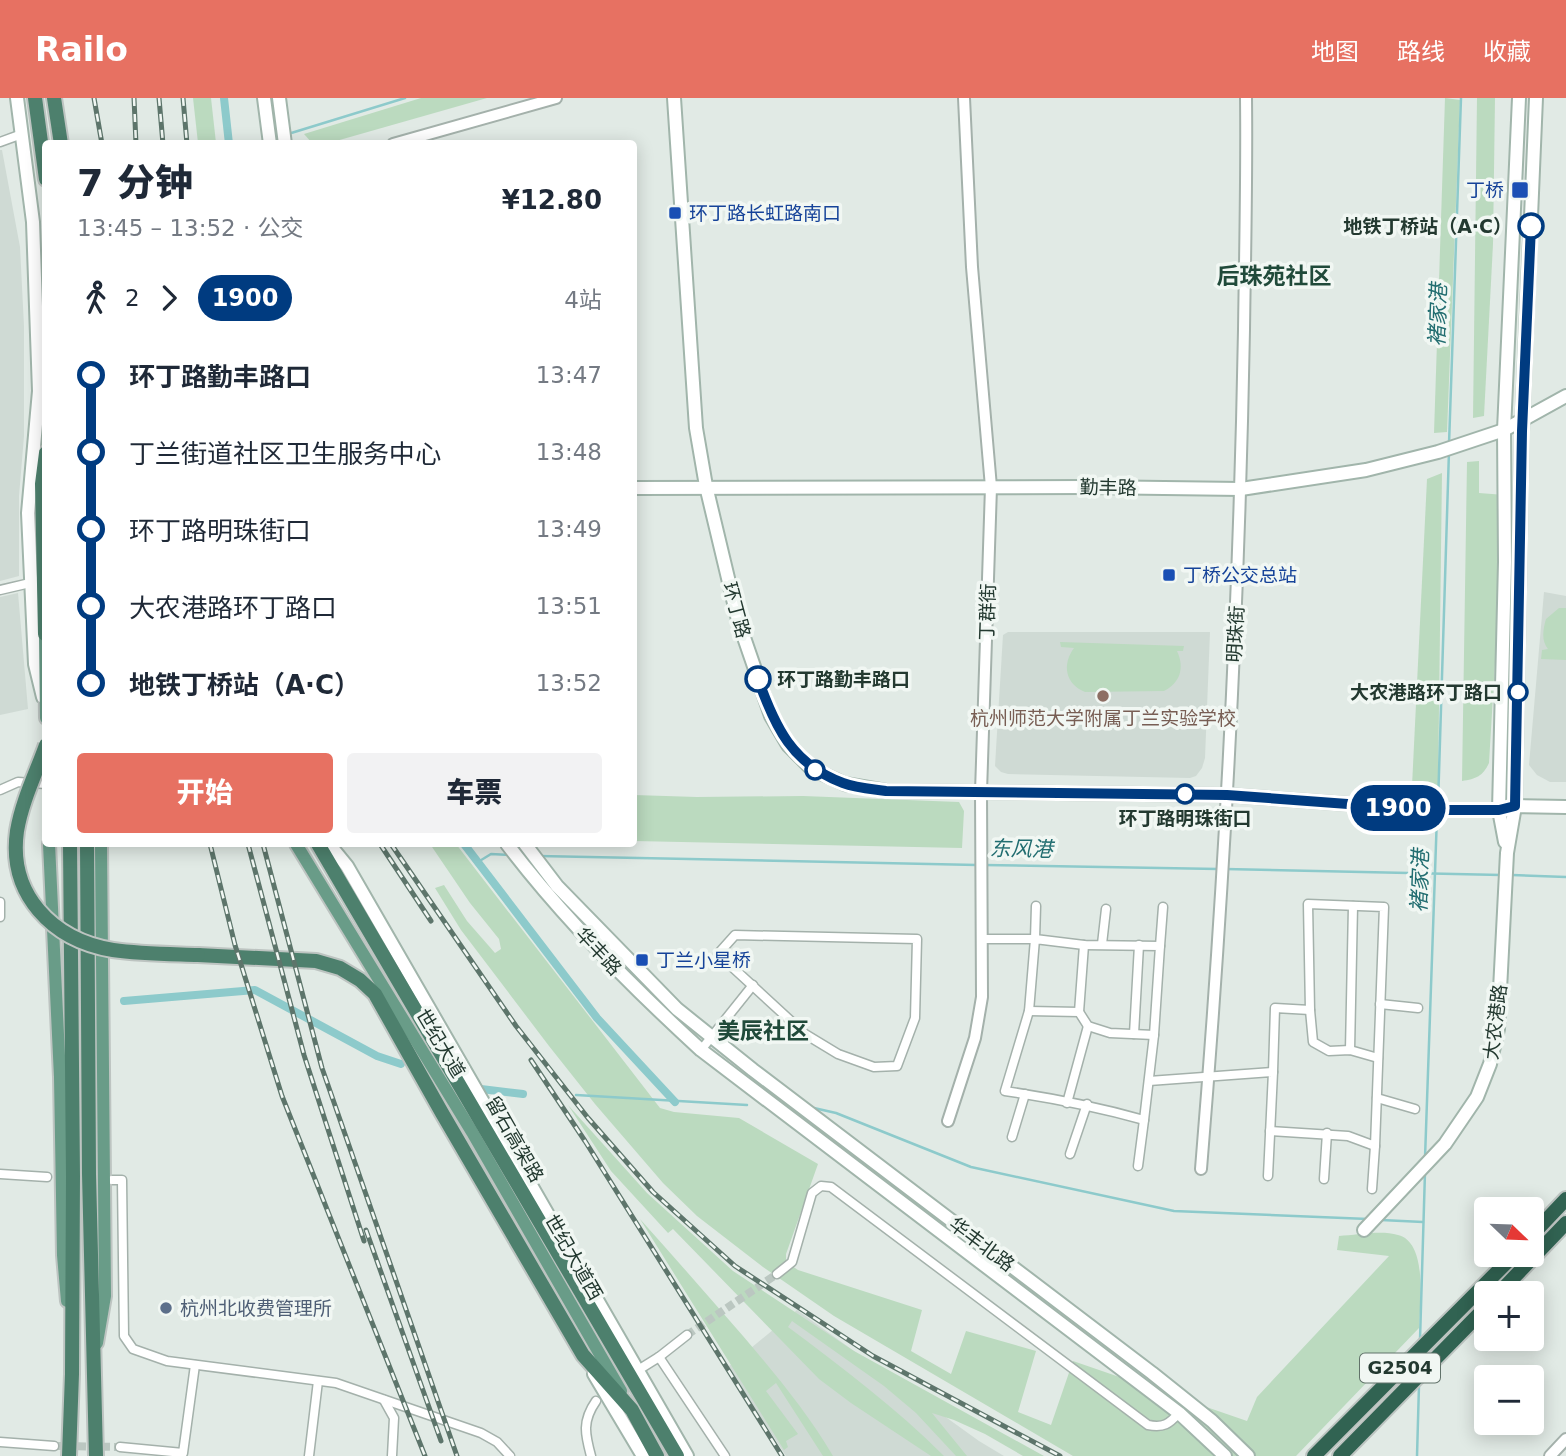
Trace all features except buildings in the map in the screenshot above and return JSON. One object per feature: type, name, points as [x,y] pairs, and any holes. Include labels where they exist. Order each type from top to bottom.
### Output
[{"type":"highway","points":[[35,98],[42,149]]},
{"type":"highway","points":[[54,98],[60,140]]},
{"type":"highway","points":[[42,756],[22,810],[16,847],[21,883],[27,896],[46,918],[77,939],[111,949],[316,961],[340,968],[360,980],[375,994],[583,1355],[632,1410],[657,1456]]},
{"type":"highway","points":[[69,1456],[72,1374],[70,847]]},
{"type":"highway","points":[[87,847],[92,1374],[96,1456]]},
{"type":"highway","name":"留石高架路","points":[[320,847],[677,1456]]},
{"type":"highway","points":[[1544,1222],[1566,1199]]},
{"type":"highway","points":[[1511,1281],[1566,1223]]},
{"type":"highway","name":"G2504","points":[[1314,1456],[1503,1267]]},
{"type":"highway","name":"G2504","points":[[1340,1456],[1474,1319]]},
{"type":"main road","points":[[18,98],[33,222],[39,391],[28,513],[35,664],[42,696]]},
{"type":"main road","points":[[264,98],[270,140]]},
{"type":"main road","points":[[279,98],[285,140]]},
{"type":"main road","name":"环丁路","points":[[674,98],[696,428],[706,486],[738,620],[771,716],[788,745],[813,769],[845,784],[886,791],[1227,795],[1468,811],[1499,810],[1515,806],[1566,807]]},
{"type":"main road","name":"大农港路","points":[[1507,853],[1499,810],[1505,562],[1504,430],[1519,98]]},
{"type":"main road","name":"大农港路","points":[[1366,1229],[1445,1144],[1477,1097],[1490,1064],[1498,1029],[1507,853],[1515,806],[1522,421],[1536,98]]},
{"type":"main road","name":"勤丰路","points":[[637,488],[1241,489],[1366,470],[1438,452],[1504,430],[1566,396]]},
{"type":"main road","points":[[49,847],[60,1077],[63,1255],[72,1374]]},
{"type":"main road","points":[[92,1374],[105,1296],[103,847]]},
{"type":"main road","name":"世纪大道","points":[[298,847],[472,1132],[632,1410]]},
{"type":"main road","name":"世纪大道西","points":[[331,847],[354,878],[687,1456]]},
{"type":"main road","name":"华丰路","points":[[509,847],[599,951],[645,999],[701,1050]]},
{"type":"main road","name":"华丰路","points":[[527,847],[557,886],[677,1009],[711,1037]]},
{"type":"main road","name":"华丰北路","points":[[711,1037],[1152,1373],[1212,1420],[1248,1456]]},
{"type":"main road","name":"华丰北路","points":[[701,1050],[1179,1413],[1224,1456]]},
{"type":"main road","points":[[553,1275],[563,1320]]},
{"type":"main road","points":[[583,1355],[643,1456]]},
{"type":"street","points":[[407,140],[556,98]]},
{"type":"street","name":"丁群街","points":[[948,1121],[975,1038],[982,997],[981,792],[991,487],[972,267],[964,98]]},
{"type":"street","name":"明珠街","points":[[1201,1169],[1223,881],[1241,489],[1246,98]]},
{"type":"street","points":[[0,142],[22,134]]},
{"type":"street","points":[[0,590],[30,583]]},
{"type":"street","points":[[0,790],[18,782],[42,784]]},
{"type":"street","points":[[0,902],[0,917]]},
{"type":"street","points":[[1372,1189],[1375,1146],[1384,906],[1308,904],[1313,1042],[1329,1051],[1350,1050],[1378,1058]]},
{"type":"street","points":[[1036,906],[1029,1011],[1005,1091],[1067,1103],[1087,1104],[1144,1120]]},
{"type":"street","points":[[1350,1050],[1353,906]]},
{"type":"street","points":[[1138,1166],[1154,1034],[1163,907]]},
{"type":"street","points":[[1102,944],[1106,909]]},
{"type":"street","points":[[735,935],[917,939],[915,1018],[897,1066],[874,1067],[838,1054],[806,1034],[753,985],[718,954],[735,935]]},
{"type":"street","points":[[981,939],[1035,939],[1084,945],[1160,946]]},
{"type":"street","points":[[1084,945],[1079,1012],[1088,1026],[1110,1033],[1154,1034]]},
{"type":"street","points":[[1134,1034],[1139,945]]},
{"type":"street","points":[[701,1050],[753,985]]},
{"type":"street","points":[[1380,1004],[1418,1009]]},
{"type":"street","points":[[1268,1176],[1275,1008],[1310,1010]]},
{"type":"street","points":[[1029,1011],[1079,1012]]},
{"type":"street","points":[[1067,1103],[1088,1026]]},
{"type":"street","points":[[1149,1081],[1273,1072]]},
{"type":"street","points":[[1012,1137],[1025,1094]]},
{"type":"street","points":[[1377,1098],[1415,1109]]},
{"type":"street","points":[[1070,1154],[1087,1104]]},
{"type":"street","points":[[1270,1131],[1327,1133],[1348,1136],[1375,1146]]},
{"type":"street","points":[[1324,1180],[1327,1133]]},
{"type":"street","points":[[0,1174],[47,1177]]},
{"type":"street","points":[[112,1180],[122,1180],[124,1336],[133,1349],[167,1361],[336,1383],[481,1433],[497,1442],[510,1456]]},
{"type":"street","points":[[777,1274],[792,1262],[812,1193],[821,1186],[831,1187],[1148,1425],[1159,1427],[1169,1424],[1179,1413]]},
{"type":"street","points":[[643,1367],[687,1335]]},
{"type":"street","points":[[659,1357],[725,1456]]},
{"type":"street","points":[[120,1447],[183,1453],[195,1365]]},
{"type":"street","points":[[309,1456],[318,1381]]},
{"type":"street","points":[[384,1400],[394,1418],[392,1456]]},
{"type":"street","points":[[591,1456],[584,1430],[588,1412],[596,1401]]},
{"type":"street","points":[[1550,1456],[1566,1439]]},
{"type":"street","points":[[0,1442],[54,1446]]},
{"type":"shaded area","points":[[0,150],[20,247],[24,326],[24,436],[19,496],[19,576],[0,581]]},
{"type":"shaded area","points":[[1544,592],[1566,596],[1566,782],[1550,782],[1537,775],[1529,765]]},
{"type":"shaded area","points":[[18,593],[28,709],[0,715],[0,597]]},
{"type":"shaded area","name":"杭州师范大学附属丁兰实验学校","points":[[1008,632],[1210,632],[1205,758],[1202,768],[1196,776],[1190,778],[1001,772],[995,766],[1003,635]]},
{"type":"shaded area","points":[[797,1310],[979,1441],[1004,1456],[786,1456],[728,1367]]},
{"type":"green space","points":[[193,98],[211,98],[216,140],[198,140]]},
{"type":"green space","points":[[421,98],[487,98],[340,140],[309,140],[304,134]]},
{"type":"green space","points":[[1445,98],[1460,100],[1447,432],[1434,433]]},
{"type":"green space","points":[[1477,98],[1495,98],[1493,244],[1484,416],[1473,418]]},
{"type":"green space","points":[[1479,461],[1479,493],[1505,495],[1489,763],[1478,776],[1462,781],[1467,462]]},
{"type":"green space","points":[[1442,473],[1438,786],[1427,788],[1412,786],[1427,479]]},
{"type":"green space","points":[[1559,608],[1566,608],[1566,660],[1541,659],[1542,650],[1548,649],[1543,631],[1546,619]]},
{"type":"green space","points":[[1060,642],[1184,646],[1183,651],[1177,651],[1181,663],[1180,674],[1174,684],[1164,691],[1085,692],[1073,684],[1068,673],[1068,660],[1074,648],[1061,647]]},
{"type":"green space","points":[[637,795],[803,796],[959,802],[964,811],[962,848],[637,841]]},
{"type":"green space","points":[[432,847],[458,847],[660,1108],[674,1112],[739,1118],[818,1164],[786,1254],[786,1262],[798,1270],[922,1310],[911,1351],[951,1374],[966,1331],[1036,1351],[1018,1412],[1051,1425],[1073,1361],[1247,1421],[1257,1397],[1389,1256],[1337,1250],[1339,1236],[1384,1233],[1408,1240],[1418,1261],[1420,1276],[1419,1328],[1296,1456],[1073,1456],[834,1316],[763,1267],[697,1216],[663,1183],[595,1104],[461,930],[435,888],[444,885],[467,921],[495,953],[501,949],[499,939],[470,903]]},
{"type":"green space","points":[[568,1105],[647,1193],[733,1271],[854,1351],[1044,1456],[1023,1456],[985,1434],[932,1413],[967,1456],[956,1456],[916,1413],[884,1386],[792,1321],[788,1327],[888,1405],[944,1456],[931,1456],[851,1403],[819,1379],[673,1229],[668,1233],[611,1171]]},
{"type":"green space","points":[[640,1219],[767,1365],[802,1409],[833,1456],[823,1456],[776,1383],[766,1391],[798,1434],[786,1441],[788,1447],[784,1450]]},
{"type":"waterway","points":[[224,98],[229,140]]},
{"type":"waterway","points":[[288,134],[405,98]]},
{"type":"waterway","name":"褚家港","points":[[1449,444],[1461,98]]},
{"type":"waterway","name":"褚家港","points":[[1438,805],[1449,451]]},
{"type":"waterway","name":"褚家港","points":[[1425,1158],[1437,815]]},
{"type":"waterway","points":[[466,847],[597,1018],[675,1102]]},
{"type":"waterway","name":"东风港","points":[[478,862],[491,854],[511,855]]},
{"type":"waterway","name":"东风港","points":[[539,856],[977,865]]},
{"type":"waterway","name":"东风港","points":[[983,865],[1218,869]]},
{"type":"waterway","name":"东风港","points":[[1225,869],[1501,875]]},
{"type":"waterway","name":"东风港","points":[[1512,875],[1566,877]]},
{"type":"waterway","points":[[124,1001],[255,990],[377,1056],[401,1064]]},
{"type":"waterway","points":[[481,1089],[523,1094]]},
{"type":"waterway","points":[[576,1095],[747,1105]]},
{"type":"waterway","points":[[814,1108],[836,1113],[971,1167],[1174,1211],[1368,1219]]},
{"type":"waterway","name":"褚家港","points":[[1420,1340],[1425,1172]]},
{"type":"waterway","points":[[1381,1220],[1423,1222]]},
{"type":"waterway","name":"褚家港","points":[[1417,1456],[1419,1385]]},
{"type":"tunnel","points":[[687,1335],[777,1274]]},
{"type":"tunnel","points":[[54,1446],[120,1447]]},
{"type":"railway","points":[[94,98],[101,140]]},
{"type":"railway","points":[[134,98],[136,140]]},
{"type":"railway","points":[[159,98],[163,140]]},
{"type":"railway","points":[[183,98],[187,140]]},
{"type":"railway","points":[[211,847],[235,945],[282,1096],[425,1456]]},
{"type":"railway","points":[[249,847],[304,1055],[364,1241]]},
{"type":"railway","points":[[264,847],[322,1068],[457,1456]]},
{"type":"railway","points":[[382,847],[431,921]]},
{"type":"railway","points":[[393,847],[516,1026],[588,1118],[653,1192],[735,1266],[873,1356],[1060,1456]]},
{"type":"railway","points":[[531,1060],[585,1141],[782,1456]]},
{"type":"railway","points":[[366,1230],[441,1441]]},
{"type":"bus line","name":"1900","points":[[758,679],[771,716],[788,745],[813,769],[845,784],[886,791],[1227,795],[1429,810],[1499,810],[1515,806],[1522,431],[1531,226]]},
{"type":"place","name":"丁桥","points":[[1520,190]]},
{"type":"place","name":"环丁路长虹路南口","points":[[675,213]]},
{"type":"place","name":"地铁丁桥站（A·C）","points":[[1531,226]]},
{"type":"place","name":"丁桥公交总站","points":[[1169,575]]},
{"type":"place","name":"环丁路勤丰路口","points":[[758,679]]},
{"type":"place","name":"大农港路环丁路口","points":[[1518,692]]},
{"type":"place","name":"杭州师范大学附属丁兰实验学校","points":[[1103,696]]},
{"type":"place","name":"环丁路明珠街口","points":[[1185,794]]},
{"type":"place","name":"丁兰小星桥","points":[[642,960]]},
{"type":"place","name":"杭州北收费管理所","points":[[166,1308]]},
{"type":"district","name":"后珠苑社区","points":[[1274,276]]},
{"type":"district","name":"美辰社区","points":[[763,1031]]}]
